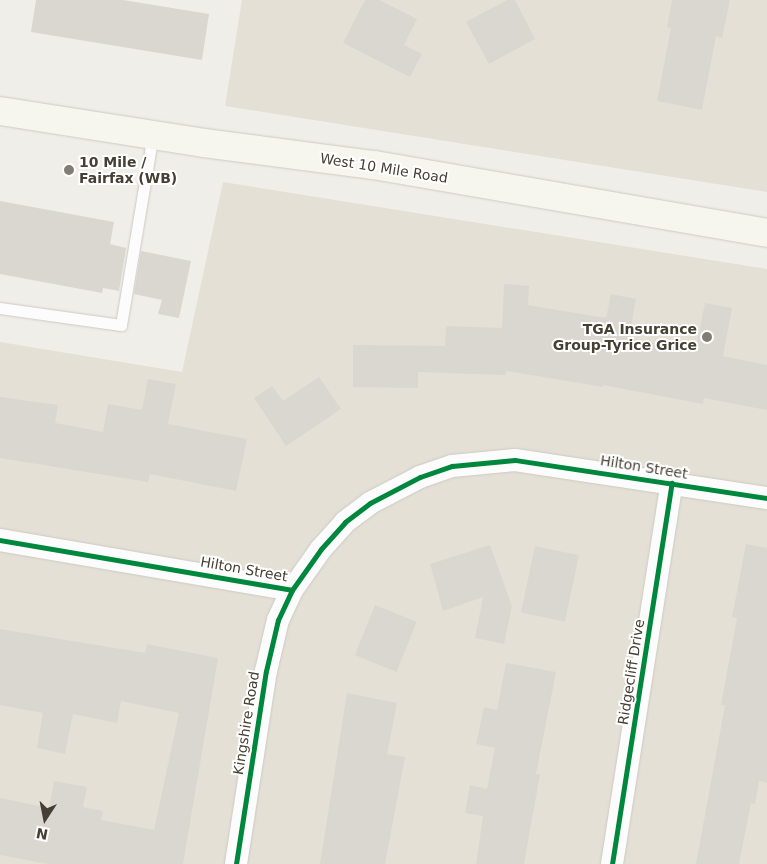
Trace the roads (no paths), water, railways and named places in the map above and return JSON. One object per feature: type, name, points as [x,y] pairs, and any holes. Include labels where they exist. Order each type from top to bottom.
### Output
[{"type":"main road","name":"West 10 Mile Road","points":[[0,111],[374,165],[767,233]]},
{"type":"street","name":"Hilton Street","points":[[0,540],[292,590],[321,549],[345,522],[397,488],[452,466],[515,460],[767,498]]},
{"type":"street","name":"Ridgecliff Drive","points":[[612,864],[672,483]]},
{"type":"street","name":"Kingshire Road","points":[[236,864],[270,647],[278,620],[292,590]]},
{"type":"lane","points":[[0,308],[121,325],[153,134]]},
{"type":"place","name":"10 Mile / Fairfax (WB)","points":[[69,170]]},
{"type":"place","name":"TGA Insurance Group-Tyrice Grice","points":[[707,337]]}]
